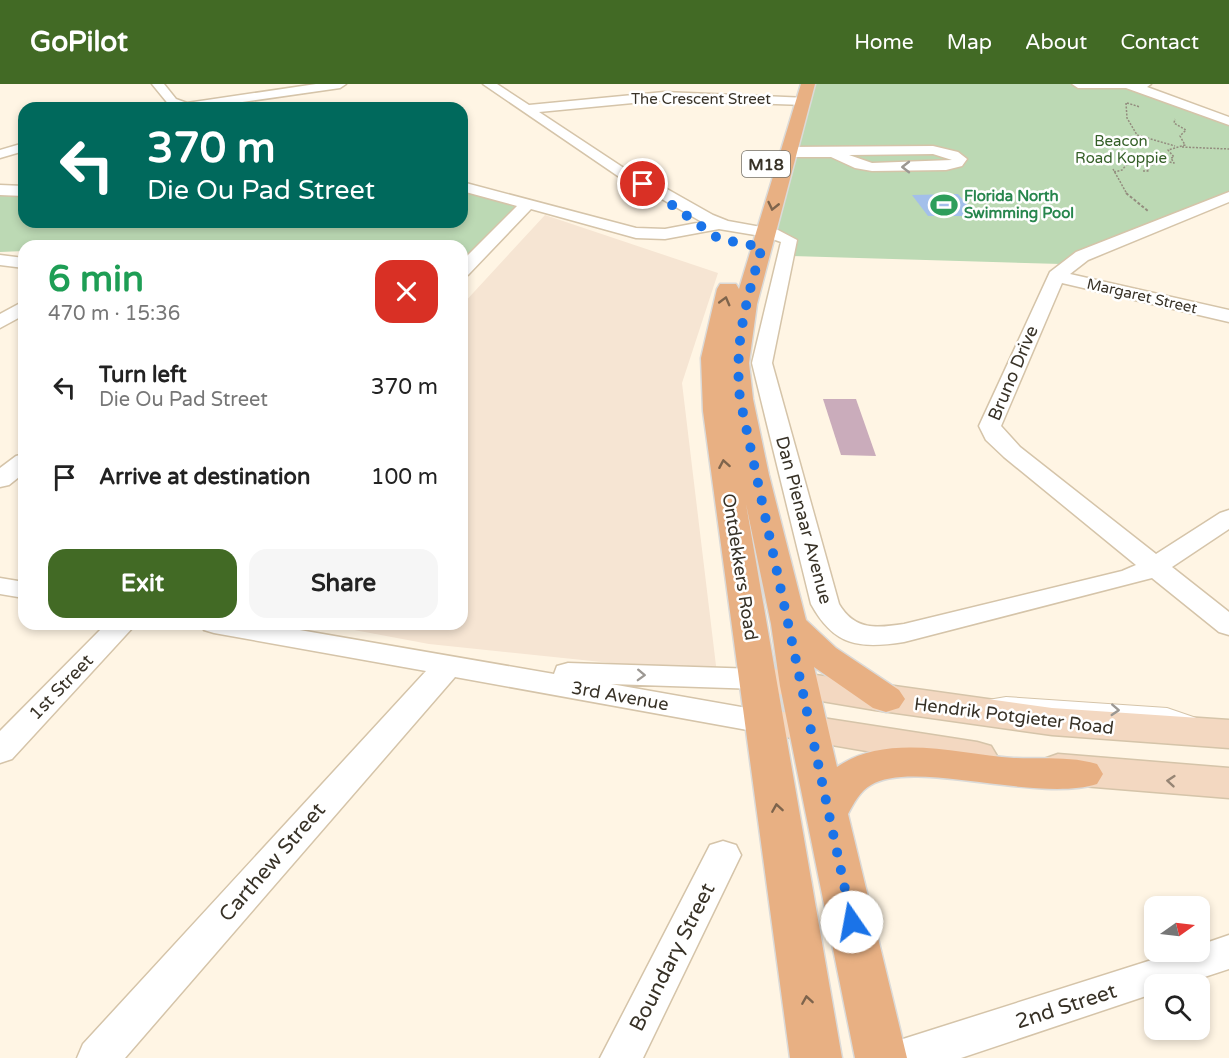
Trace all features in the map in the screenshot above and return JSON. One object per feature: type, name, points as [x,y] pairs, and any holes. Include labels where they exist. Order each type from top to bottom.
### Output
[{"type":"main road","name":"Ontdekkers Road","points":[[808,84],[795,95],[782,152],[741,239],[716,333],[713,387],[816,1058]]},
{"type":"main road","name":"Ontdekkers Road","points":[[741,239],[737,371],[754,475],[789,624],[804,707],[829,810],[881,1058]]},
{"type":"main road","points":[[789,624],[823,656],[886,699]]},
{"type":"main road","name":"Hendrik Potgieter Road","points":[[804,707],[886,699],[1110,728],[1223,734]]},
{"type":"main road","points":[[761,701],[804,707],[1083,774]]},
{"type":"main road","points":[[829,810],[847,782],[858,774],[878,766],[936,765],[996,772],[1083,774],[1229,783]]},
{"type":"street","points":[[158,84],[172,102]]},
{"type":"street","points":[[216,102],[298,87],[340,84]]},
{"type":"street","points":[[489,84],[643,184],[700,226],[741,239]]},
{"type":"street","points":[[1078,84],[1112,86],[1150,84]]},
{"type":"street","points":[[1129,85],[1229,121]]},
{"type":"street","name":"The Crescent Street","points":[[527,109],[664,96],[795,95]]},
{"type":"street","points":[[0,154],[18,149]]},
{"type":"street","points":[[933,150],[960,159],[957,163],[946,166],[880,167],[860,165],[833,153],[782,152],[933,150]]},
{"type":"street","points":[[643,184],[655,188],[741,239]]},
{"type":"street","points":[[468,188],[589,223],[616,234],[649,241],[741,239]]},
{"type":"street","points":[[0,190],[18,191]]},
{"type":"street","name":"Bruno Drive","points":[[1229,196],[1082,256],[1056,276],[991,419],[991,430],[1012,452],[1229,626]]},
{"type":"street","points":[[468,265],[527,204]]},
{"type":"street","points":[[589,223],[650,235],[700,226]]},
{"type":"street","name":"Dan Pienaar Avenue","points":[[741,239],[785,237],[790,242],[762,363],[825,604],[839,626],[846,631],[867,636],[904,633],[1112,582],[1156,568],[1177,551],[1229,518]]},
{"type":"street","points":[[0,261],[18,262]]},
{"type":"street","name":"Margaret Street","points":[[1056,276],[1229,316]]},
{"type":"street","points":[[0,322],[18,311]]},
{"type":"street","points":[[0,480],[18,466]]},
{"type":"street","points":[[0,586],[18,589]]},
{"type":"street","name":"1st Street","points":[[0,751],[116,630]]},
{"type":"street","name":"3rd Avenue","points":[[248,630],[462,668],[761,701]]},
{"type":"street","name":"3rd Avenue","points":[[462,668],[761,701]]},
{"type":"street","name":"Carthew Street","points":[[98,1058],[462,668]]},
{"type":"street","name":"Boundary Street","points":[[621,1058],[723,855]]},
{"type":"street","name":"2nd Street","points":[[903,1058],[1229,952]]},
{"type":"path","points":[[1112,86],[1127,104],[1147,108]]},
{"type":"path","points":[[1127,104],[1127,118],[1137,135],[1175,146],[1229,149]]},
{"type":"path","points":[[1143,171],[1149,171],[1143,166],[1152,165],[1146,161],[1156,159],[1174,163],[1171,158],[1174,157],[1168,150],[1175,146],[1185,145],[1180,136],[1186,130],[1174,123],[1176,120],[1173,117]]},
{"type":"path","points":[[1149,163],[1130,161],[1122,170],[1114,170],[1122,190],[1136,205],[1171,219]]},
{"type":"shaded area","points":[[545,215],[718,273],[682,383],[717,674],[429,644],[354,630],[468,630],[468,298]]},
{"type":"green space","name":"Beacon Road Koppie","points":[[813,84],[1069,84],[1131,87],[1229,122],[1229,194],[1061,264],[792,256],[775,232]]},
{"type":"green space","points":[[468,189],[522,205],[468,256],[468,240],[18,240],[18,251],[0,252],[0,192],[18,192],[18,228],[468,228]]},
{"type":"water","name":"Florida North Swimming Pool","points":[[958,194],[977,216],[928,216],[912,195]]},
{"type":"building","points":[[823,399],[856,399],[876,456],[841,455]]},
{"type":"place","name":"Florida North Swimming Pool","points":[[944,205]]},
{"type":"route","points":[[643,184],[647,190],[719,239],[762,247],[739,336],[736,363],[740,399],[754,475],[789,624],[800,686],[852,922]]}]
